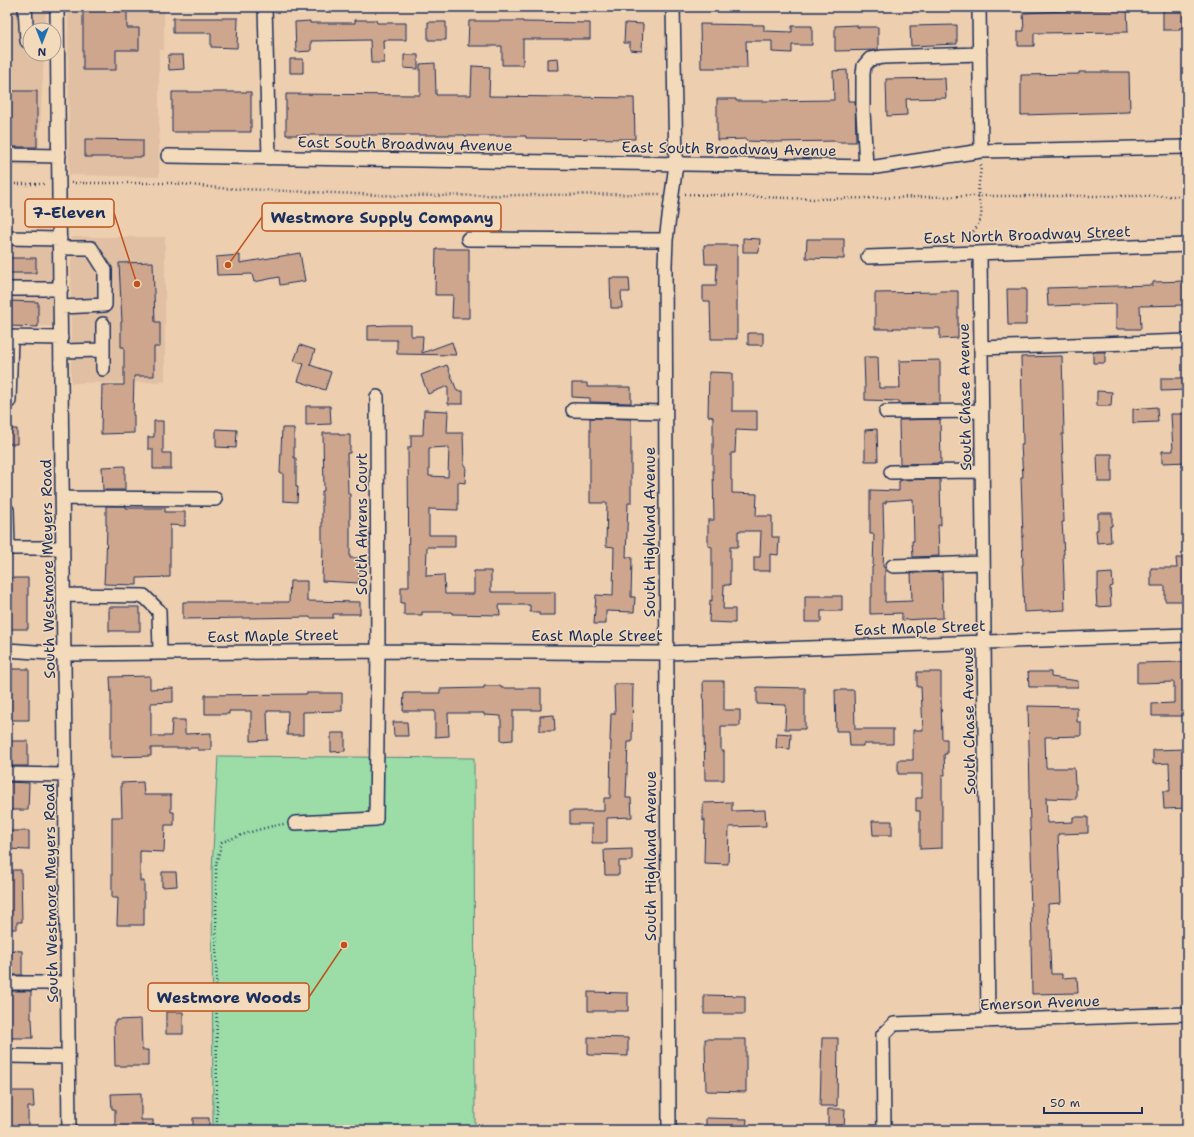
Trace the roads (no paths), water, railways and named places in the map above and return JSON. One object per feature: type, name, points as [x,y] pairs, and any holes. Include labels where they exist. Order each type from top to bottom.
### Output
[{"type":"street","points":[[25,7],[26,22]]},
{"type":"street","name":"South Westmore Meyers Road","points":[[57,7],[57,22]]},
{"type":"street","points":[[265,7],[269,158]]},
{"type":"street","name":"South Highland Avenue","points":[[669,1130],[665,265],[666,240],[676,164],[673,7]]},
{"type":"street","points":[[980,7],[981,151]]},
{"type":"street","points":[[866,167],[863,74],[864,66],[870,59],[883,57],[980,54]]},
{"type":"street","name":"South Westmore Meyers Road","points":[[57,62],[61,243],[69,1130]]},
{"type":"street","name":"East South Broadway Avenue","points":[[168,156],[876,167],[981,151],[1187,147]]},
{"type":"street","points":[[7,155],[59,156]]},
{"type":"street","points":[[7,238],[61,243],[91,248],[105,270],[105,305],[61,307]]},
{"type":"street","points":[[468,239],[666,240]]},
{"type":"street","name":"East North Broadway Street","points":[[868,257],[1187,245]]},
{"type":"street","name":"South Chase Avenue","points":[[980,253],[988,1021]]},
{"type":"street","points":[[7,289],[61,289]]},
{"type":"street","points":[[103,324],[103,369]]},
{"type":"street","points":[[9,401],[9,337],[61,338]]},
{"type":"street","points":[[981,348],[1187,341]]},
{"type":"street","points":[[62,351],[103,350]]},
{"type":"street","name":"South Ahrens Court","points":[[295,823],[376,819],[378,651],[377,397]]},
{"type":"street","points":[[573,410],[665,412]]},
{"type":"street","points":[[886,412],[982,411]]},
{"type":"street","points":[[891,472],[982,471]]},
{"type":"street","points":[[63,498],[215,500]]},
{"type":"street","points":[[7,510],[7,548],[63,548]]},
{"type":"street","points":[[893,566],[983,563]]},
{"type":"street","points":[[64,595],[144,596],[159,611],[160,653]]},
{"type":"street","name":"East Maple Street","points":[[7,650],[64,654],[378,651],[666,653],[1187,635]]},
{"type":"street","points":[[7,774],[66,775]]},
{"type":"street","points":[[7,983],[68,983]]},
{"type":"street","name":"Emerson Avenue","points":[[884,1130],[883,1035],[894,1024],[1187,1014]]},
{"type":"street","points":[[7,1056],[68,1057]]},
{"type":"place","name":"Westmore Supply Company","points":[[228,265]]},
{"type":"place","name":"7-Eleven","points":[[137,284]]},
{"type":"place","name":"Westmore Woods","points":[[344,945]]}]
